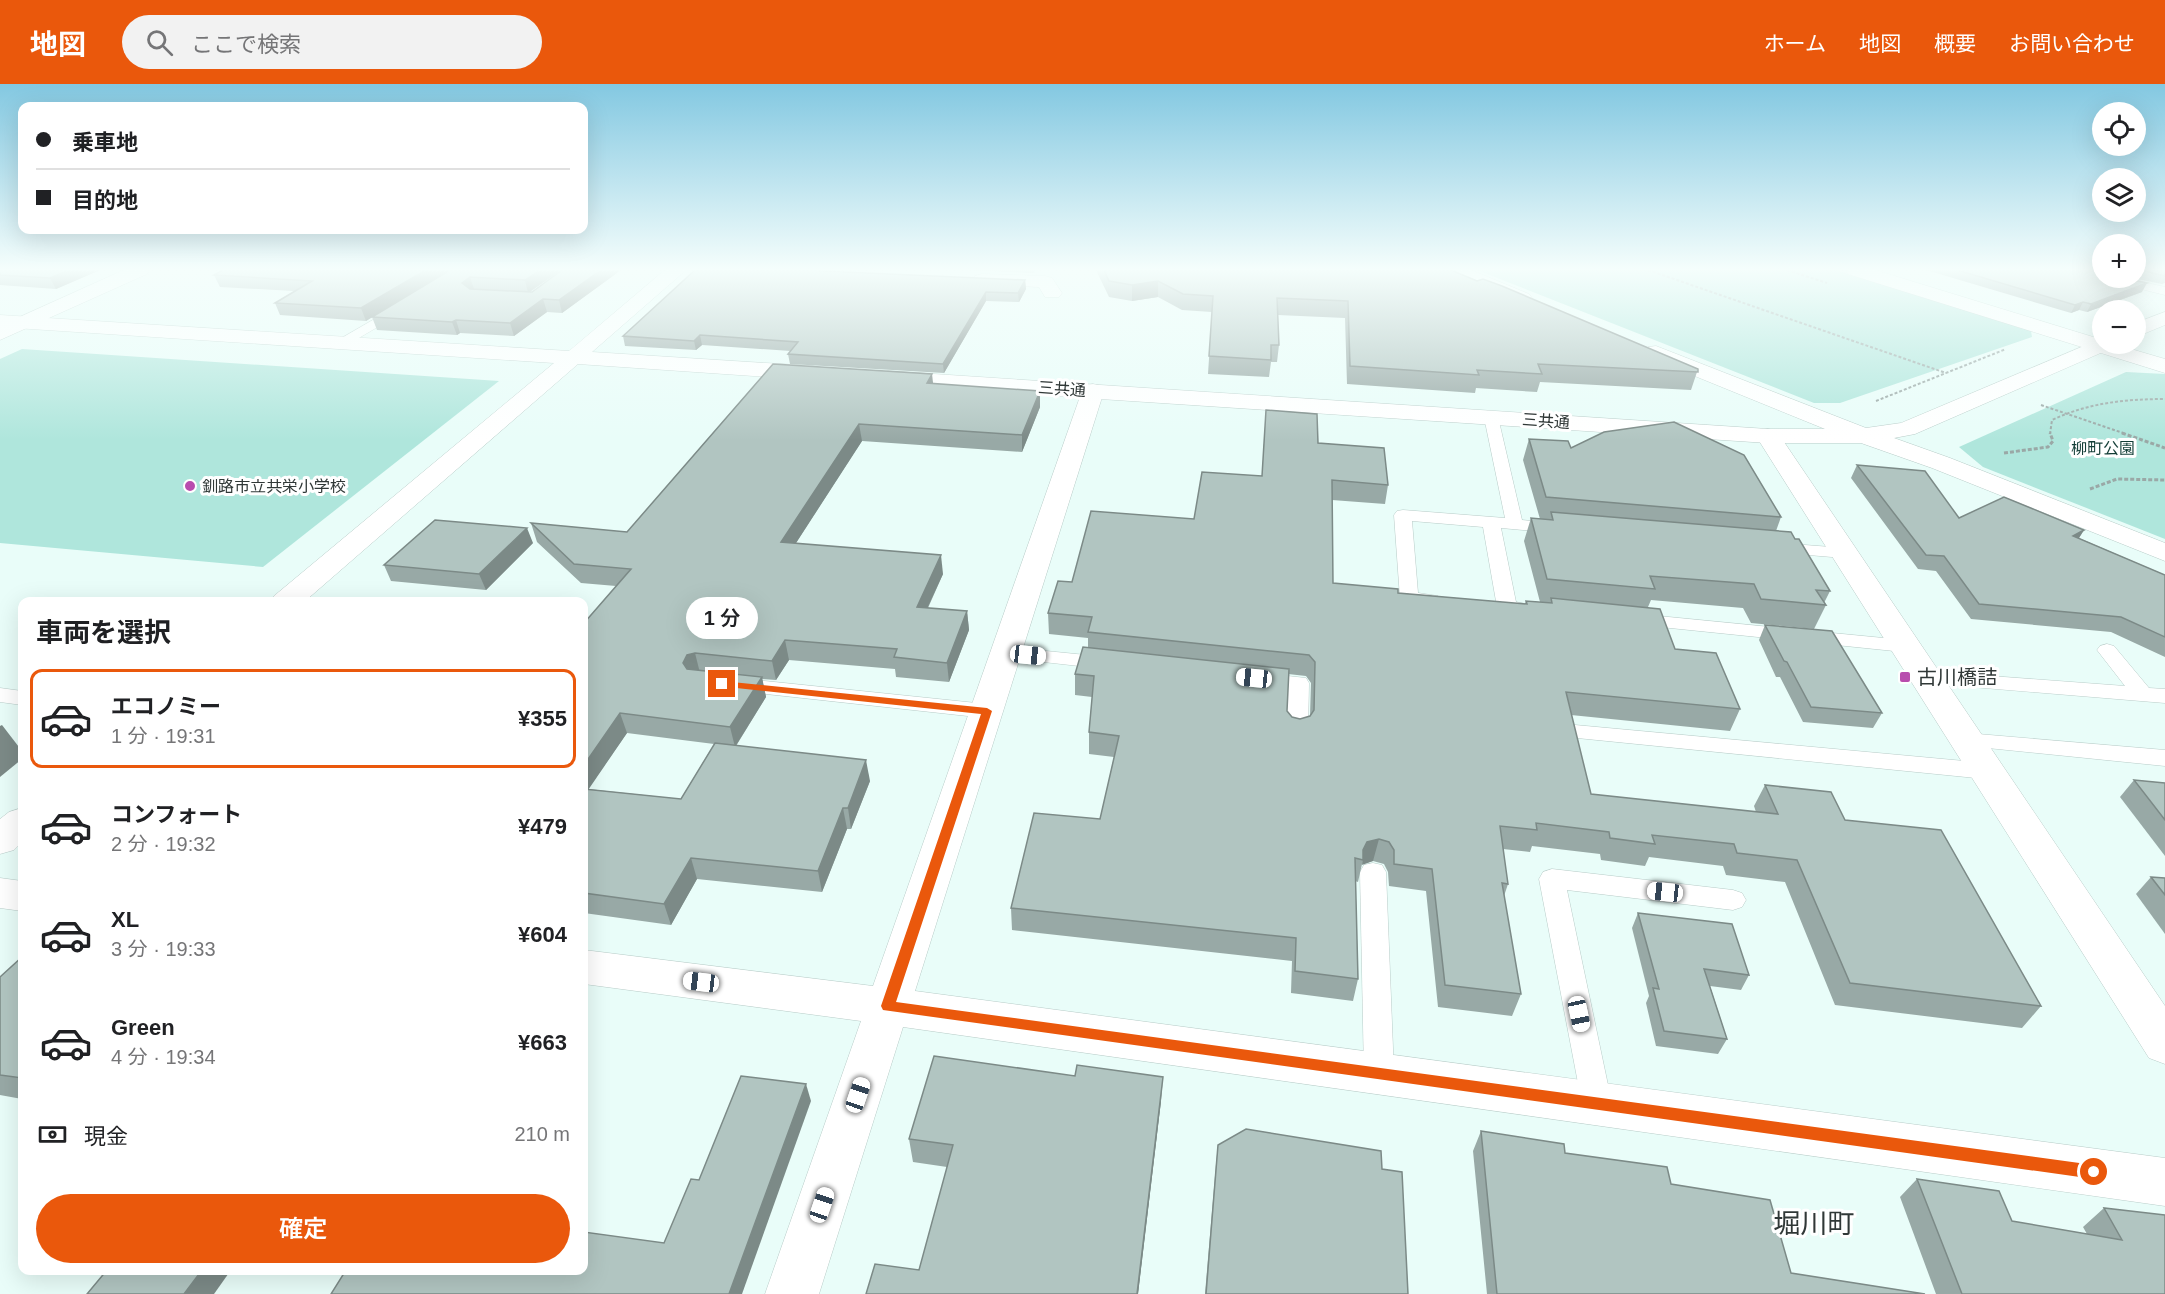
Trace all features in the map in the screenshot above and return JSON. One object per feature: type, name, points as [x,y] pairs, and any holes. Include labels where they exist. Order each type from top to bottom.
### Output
[{"type":"street","points":[[0,334],[16,326]]},
{"type":"street","points":[[97,326],[835,374]]},
{"type":"street","points":[[291,597],[611,326]]},
{"type":"street","points":[[2036,326],[2092,342]]},
{"type":"street","points":[[1638,345],[2165,553]]},
{"type":"street","name":"三共通","points":[[870,376],[1768,436],[1864,436],[1907,429],[2092,349]]},
{"type":"street","points":[[2129,354],[2165,366]]},
{"type":"street","points":[[792,1294],[1093,391]]},
{"type":"street","points":[[1768,436],[1986,771],[2160,1029]]},
{"type":"street","points":[[0,840],[18,825]]},
{"type":"street","points":[[0,893],[18,895]]},
{"type":"street","points":[[588,968],[888,1006],[2165,1182]]},
{"type":"lane","points":[[342,342],[368,326]]},
{"type":"lane","points":[[1491,417],[1515,525]]},
{"type":"lane","points":[[1452,602],[1409,598],[1403,515],[1574,530]]},
{"type":"lane","points":[[1491,522],[1507,607]]},
{"type":"lane","points":[[1762,546],[1844,553]]},
{"type":"lane","points":[[1485,605],[1553,612]]},
{"type":"lane","points":[[1624,619],[1904,646]]},
{"type":"lane","points":[[2107,650],[2144,694]]},
{"type":"lane","points":[[1006,653],[1123,665]]},
{"type":"lane","points":[[1240,677],[1299,683],[1297,731]]},
{"type":"lane","points":[[1924,677],[2165,696]]},
{"type":"lane","points":[[711,683],[987,711]]},
{"type":"lane","points":[[0,695],[18,697]]},
{"type":"lane","points":[[1575,732],[1986,771]]},
{"type":"lane","points":[[1966,740],[2165,758]]},
{"type":"lane","points":[[1373,872],[1379,1074]]},
{"type":"lane","points":[[1597,1104],[1552,879],[1733,900]]},
{"type":"path","points":[[1811,326],[1946,373]]},
{"type":"path","points":[[1875,401],[2051,331]]},
{"type":"path","points":[[2003,453],[2048,447],[2053,441],[2049,431],[2052,420],[2065,414],[2113,401],[2165,399]]},
{"type":"path","points":[[2035,403],[2165,448]]},
{"type":"path","points":[[2085,493],[2104,482],[2126,477],[2165,480]]},
{"type":"green space","points":[[1620,326],[2017,326],[2031,331],[2032,337],[1840,403],[1814,403]]},
{"type":"green space","name":"釧路市立共栄小学校","points":[[22,349],[499,381],[263,567],[0,543],[0,359]]},
{"type":"green space","name":"柳町公園","points":[[2126,372],[2165,374],[2165,539],[1983,467],[1959,447]]},
{"type":"building","points":[[633,326],[965,326],[943,364],[788,354],[798,342],[700,335],[694,341],[623,336]]},
{"type":"building","points":[[1211,326],[1278,326],[1279,345],[1271,345],[1271,360],[1209,356]]},
{"type":"building","points":[[1349,326],[1598,326],[1698,369],[1698,372],[1538,364],[1542,374],[1477,370],[1479,375],[1350,366]]},
{"type":"building","points":[[773,364],[932,374],[927,383],[1040,391],[1022,435],[859,424],[781,542],[941,555],[917,607],[967,611],[947,663],[894,657],[897,649],[785,640],[772,661],[695,653],[687,655],[683,663],[687,669],[762,677],[730,727],[620,713],[588,759],[588,618],[631,569],[574,564],[531,523],[627,532]]},
{"type":"building","points":[[1266,410],[1317,414],[1318,443],[1384,448],[1388,485],[1332,480],[1333,583],[1398,589],[1398,593],[1527,604],[1526,601],[1552,603],[1551,598],[1660,609],[1675,649],[1716,653],[1740,709],[1566,692],[1591,794],[1778,814],[1765,785],[1831,792],[1845,820],[1941,830],[2041,1006],[1850,983],[1797,860],[1737,853],[1734,844],[1652,835],[1655,844],[1610,838],[1609,832],[1536,823],[1537,830],[1500,826],[1508,884],[1502,883],[1521,994],[1445,985],[1432,869],[1394,864],[1394,850],[1389,842],[1379,839],[1367,842],[1363,850],[1363,860],[1355,858],[1358,979],[1295,971],[1296,938],[1011,908],[1034,813],[1100,819],[1119,736],[1089,732],[1094,676],[1075,674],[1083,647],[1289,669],[1287,711],[1292,717],[1300,719],[1310,716],[1314,710],[1315,662],[1309,655],[1088,632],[1092,617],[1048,613],[1058,581],[1072,582],[1091,511],[1194,519],[1202,472],[1262,476]]},
{"type":"building","points":[[1674,422],[1744,455],[1781,517],[1546,497],[1529,439],[1568,441],[1571,448],[1604,432]]},
{"type":"building","points":[[1857,465],[1925,471],[1959,518],[2004,497],[2084,530],[2073,536],[2165,575],[2165,637],[2121,617],[1979,604],[1944,556],[1926,555]]},
{"type":"building","points":[[1551,512],[1791,532],[1795,539],[1799,539],[1830,591],[1816,590],[1826,605],[1761,599],[1754,584],[1650,576],[1655,589],[1547,579],[1531,518],[1553,520]]},
{"type":"building","points":[[435,520],[527,528],[479,574],[384,565]]},
{"type":"building","points":[[1765,625],[1832,631],[1882,713],[1811,707]]},
{"type":"building","points":[[715,743],[866,760],[848,808],[843,808],[818,871],[691,858],[664,904],[588,894],[588,789],[681,799]]},
{"type":"building","points":[[2134,780],[2165,783],[2165,820]]},
{"type":"building","points":[[2151,877],[2165,878],[2165,895]]},
{"type":"building","points":[[1638,913],[1732,924],[1749,975],[1704,969],[1727,1039],[1664,1031],[1653,988],[1659,989]]},
{"type":"building","points":[[18,961],[18,1077],[0,1075],[0,977]]},
{"type":"building","points":[[934,1056],[1075,1076],[1077,1065],[1163,1077],[1137,1294],[866,1294],[875,1264],[919,1270],[953,1145],[909,1139]]},
{"type":"building","points":[[741,1076],[806,1084],[729,1294],[331,1294],[343,1275],[588,1275],[588,1233],[664,1243],[691,1179],[699,1180]]},
{"type":"building","points":[[1246,1129],[1381,1151],[1382,1169],[1402,1172],[1408,1294],[1206,1294],[1218,1145]]},
{"type":"building","points":[[1481,1131],[1564,1144],[1565,1153],[1667,1167],[1671,1184],[1770,1200],[1791,1273],[1925,1294],[1497,1294]]},
{"type":"building","points":[[1917,1179],[1999,1191],[2012,1221],[2122,1240],[2104,1208],[2165,1215],[2165,1294],[1962,1294]]},
{"type":"building","points":[[103,1275],[198,1275],[184,1294],[87,1294]]},
{"type":"place","name":"釧路市立共栄小学校","points":[[190,486]]},
{"type":"place","name":"古川橋詰","points":[[1905,677]]},
{"type":"district","name":"堀川町","points":[[1814,1224]]},
{"type":"route","points":[[722,684],[987,711],[888,1006],[2094,1172]]}]
